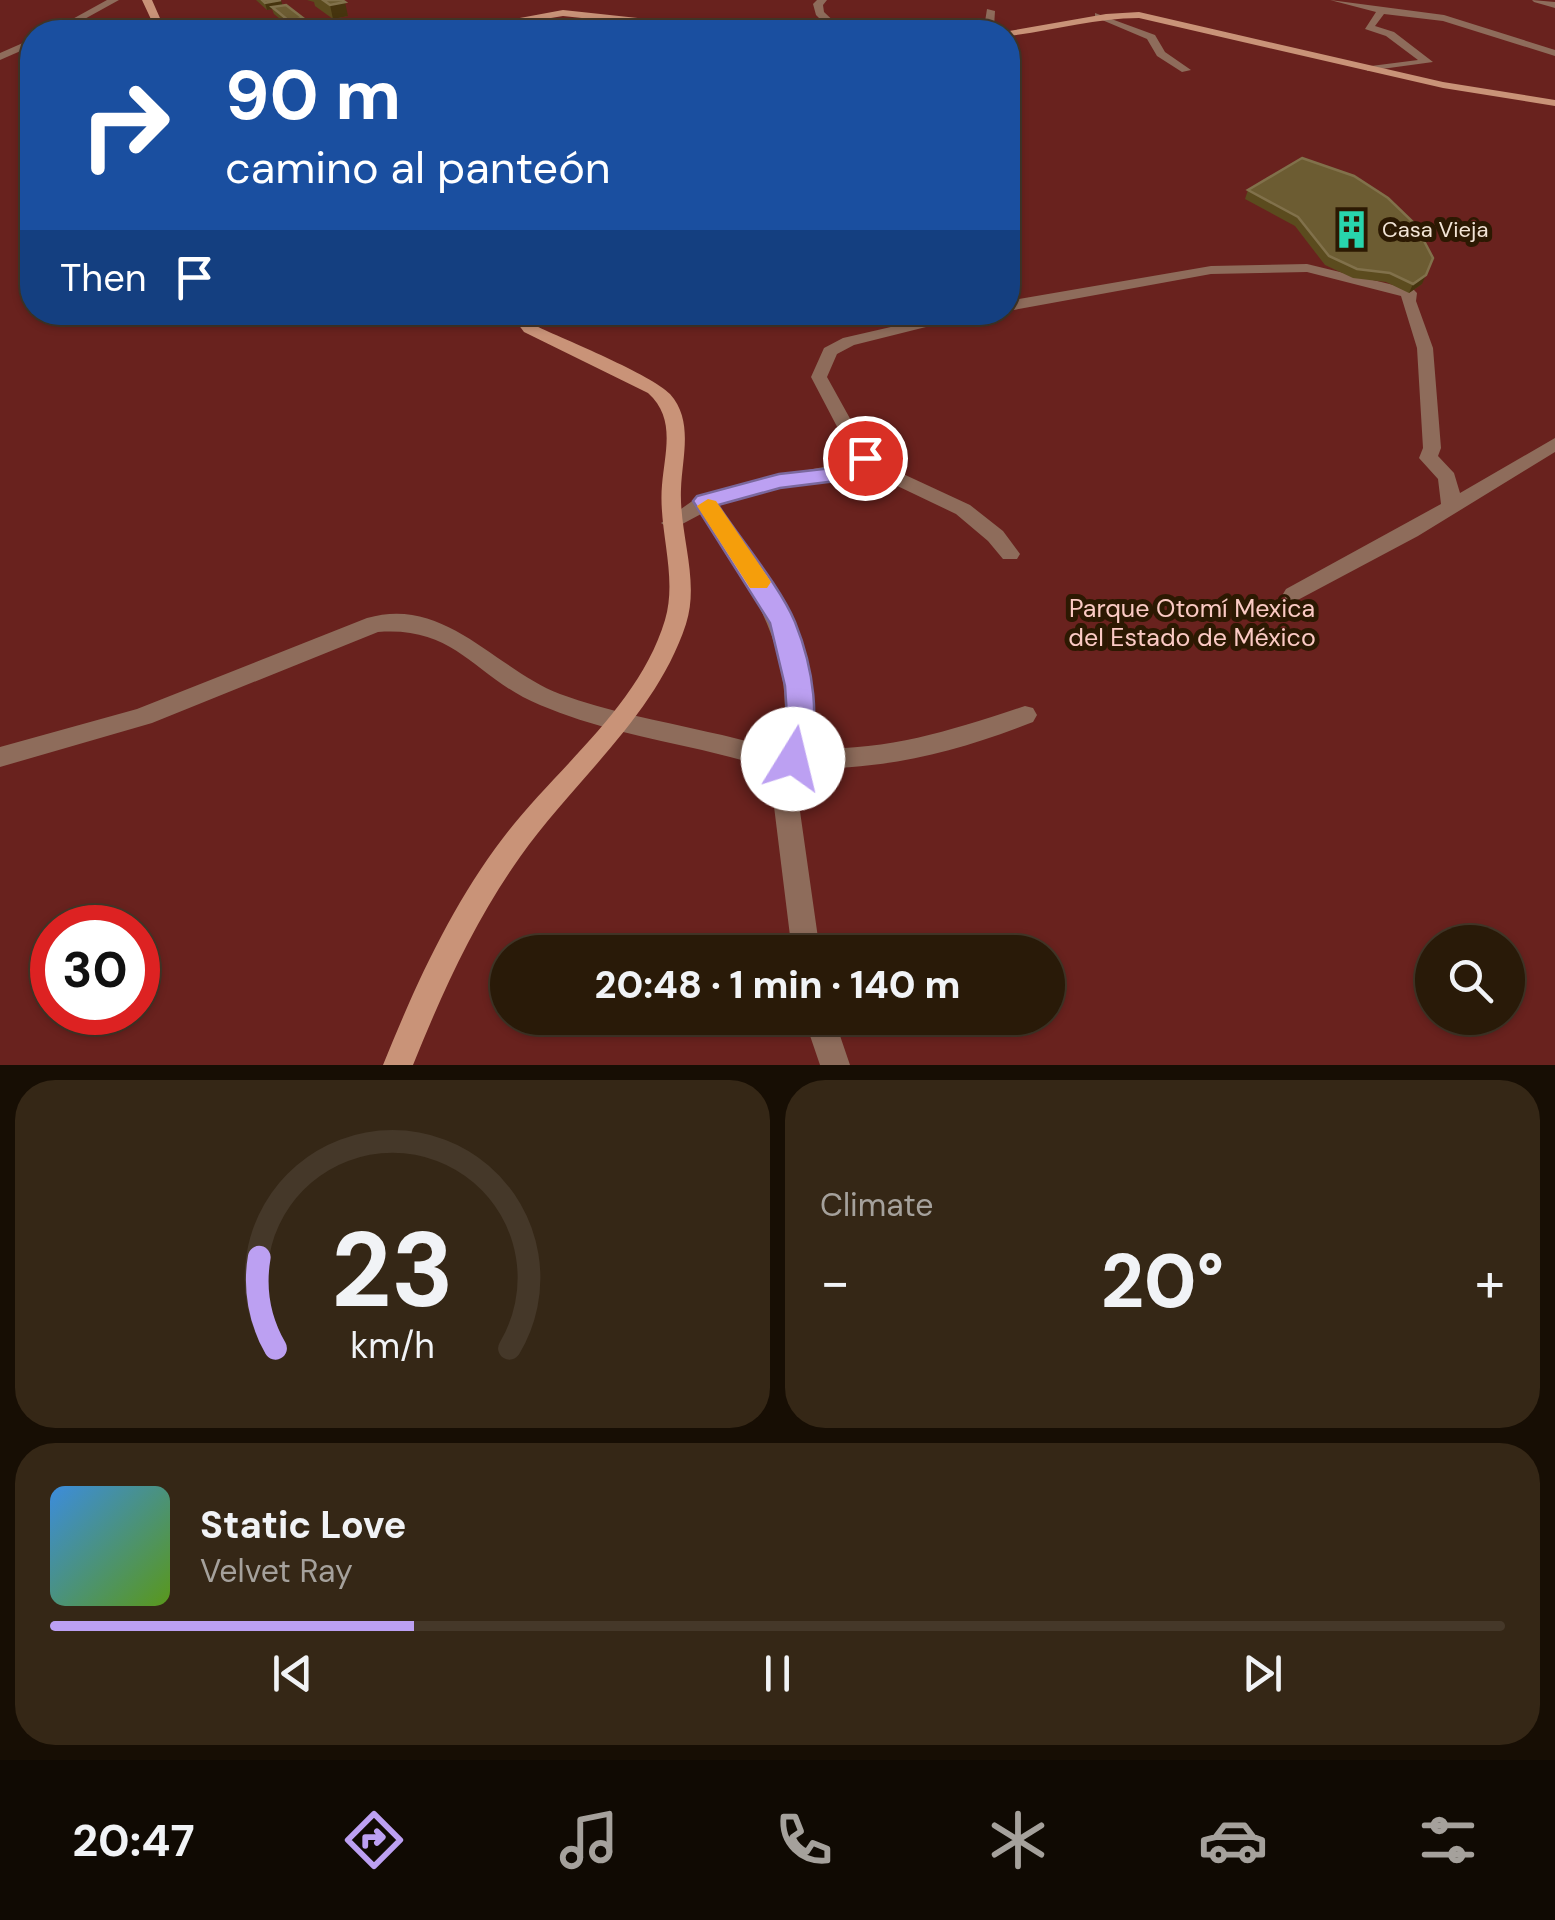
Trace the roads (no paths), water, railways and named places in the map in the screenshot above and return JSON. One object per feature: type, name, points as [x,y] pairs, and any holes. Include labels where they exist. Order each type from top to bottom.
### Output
[{"type":"main road","points":[[523,20],[563,13],[616,20]]},
{"type":"main road","points":[[1020,32],[1053,28],[1098,15],[1139,15],[1371,69],[1555,104]]},
{"type":"main road","points":[[398,1065],[454,946],[511,848],[648,685],[677,620],[679,583],[671,523],[674,412],[666,397],[527,325]]},
{"type":"street","points":[[76,20],[114,0]]},
{"type":"street","points":[[1335,0],[1382,11],[1444,18],[1555,53]]},
{"type":"street","points":[[1537,0],[1555,5]]},
{"type":"street","points":[[989,20],[990,11]]},
{"type":"street","points":[[1371,69],[1428,62],[1390,34],[1370,27],[1382,11]]},
{"type":"street","points":[[1098,15],[1151,37],[1161,54],[1186,70]]},
{"type":"street","points":[[1020,304],[1212,270],[1307,268],[1409,293],[1408,301],[1426,348],[1432,448],[1428,458],[1443,468],[1452,483],[1451,508]]},
{"type":"street","points":[[918,325],[848,340],[830,350],[819,377],[866,464],[968,510],[994,532],[1010,554]]},
{"type":"street","points":[[1294,594],[1451,508],[1555,444]]},
{"type":"street","points":[[671,523],[704,501],[779,481],[844,473],[866,464]]},
{"type":"street","points":[[704,501],[782,622],[798,686],[801,716],[786,759],[804,935]]},
{"type":"street","points":[[0,757],[126,725],[375,624],[394,620],[428,626],[461,640],[542,697],[615,721],[786,759],[909,755],[958,742],[1025,715]]},
{"type":"street","points":[[824,1035],[835,1065]]},
{"type":"place","name":"Casa Vieja","points":[[1352,229]]},
{"type":"park label","name":"Parque Otomí Mexica del Estado de México","points":[[1192,622]]}]
